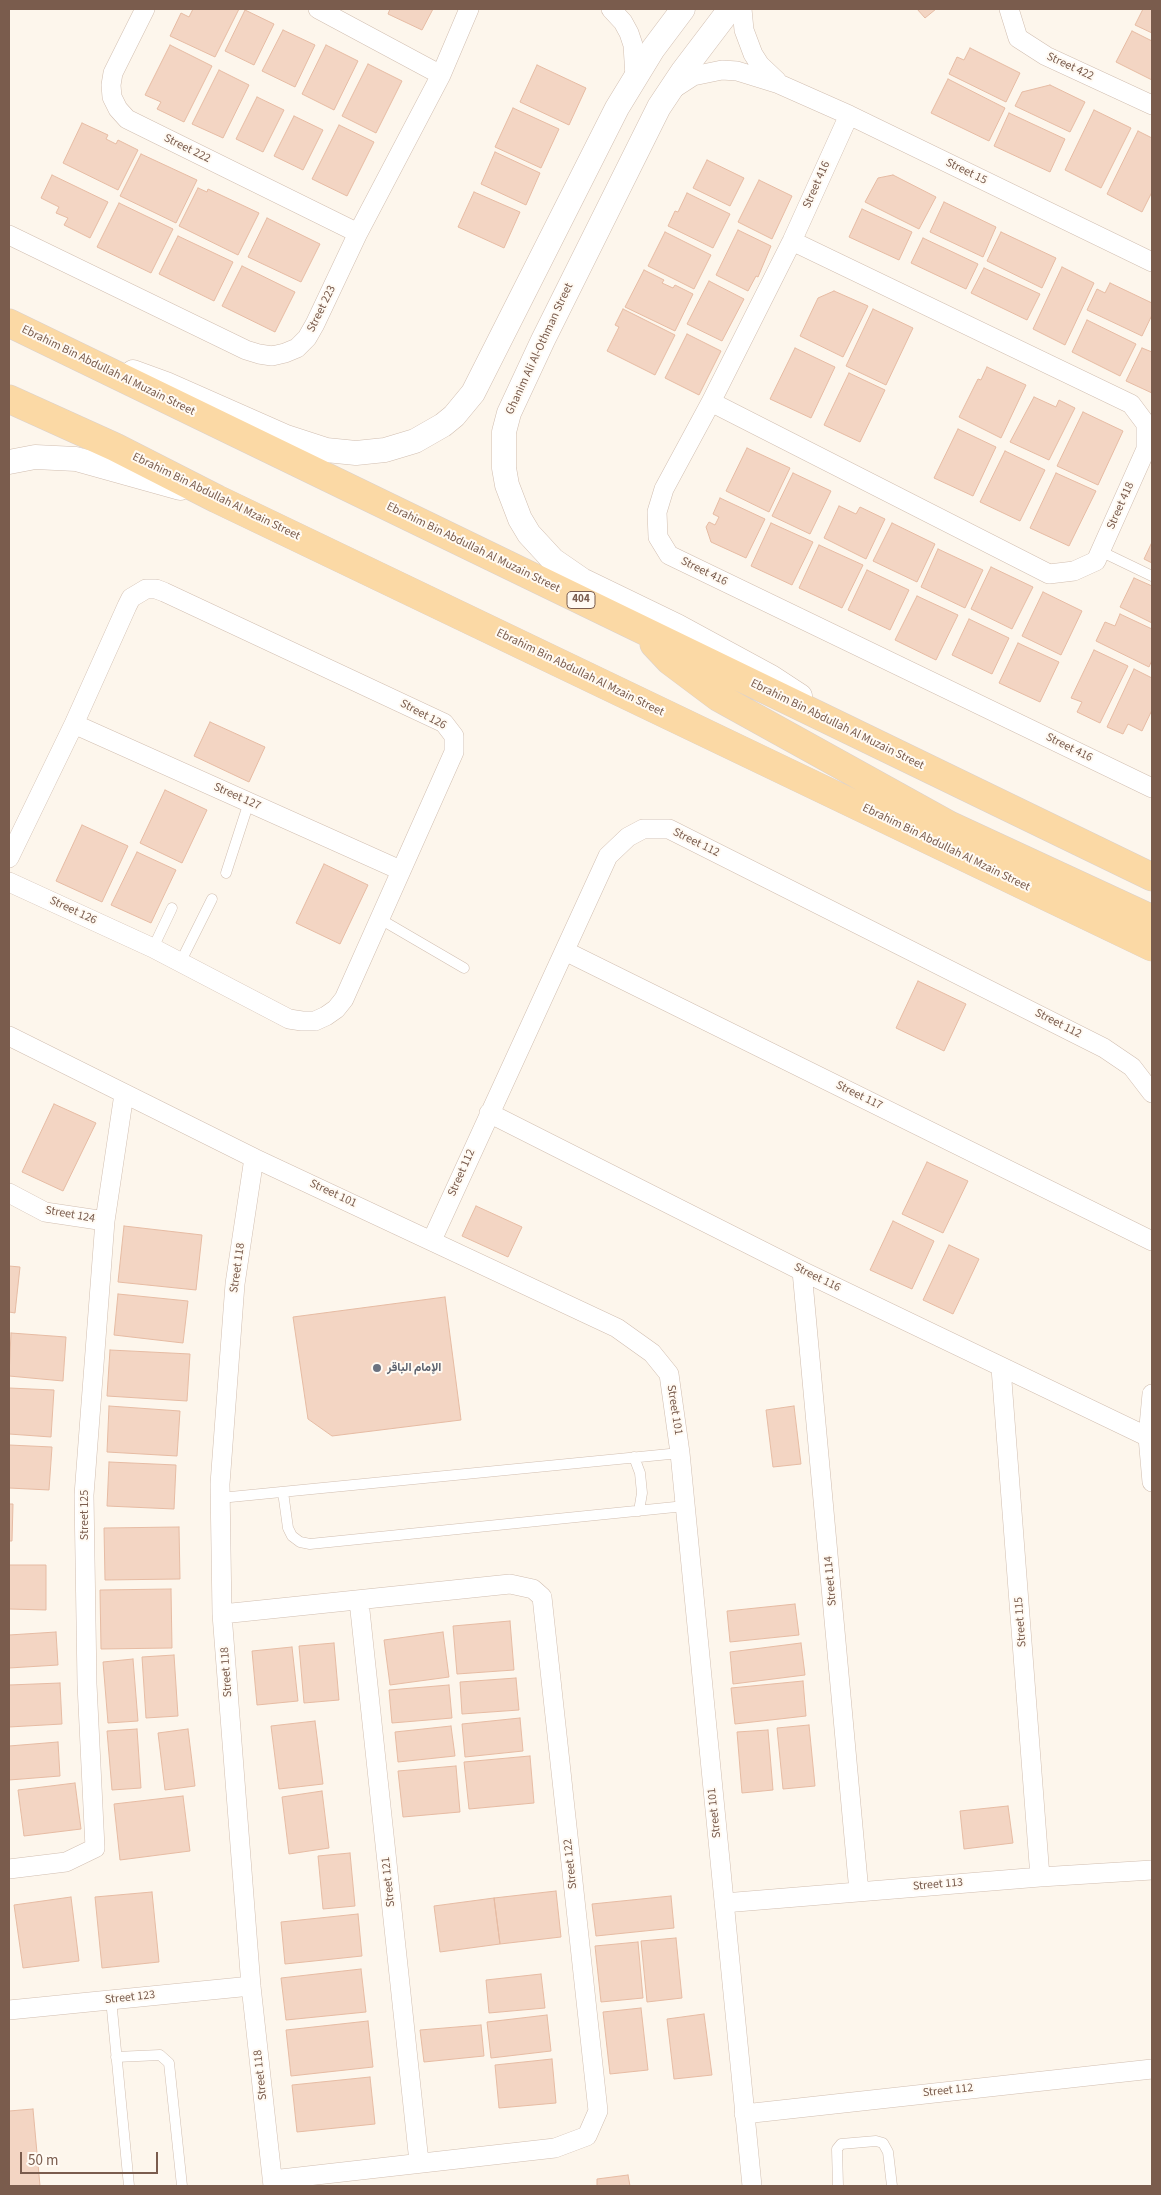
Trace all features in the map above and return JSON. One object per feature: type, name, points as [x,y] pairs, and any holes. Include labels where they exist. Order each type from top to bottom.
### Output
[{"type":"main road","name":"Ebrahim Bin Abdullah Al Muzain Street","points":[[9,323],[638,627],[843,729],[1152,877]]},
{"type":"main road","name":"Ebrahim Bin Abdullah Al Mzain Street","points":[[9,399],[115,447],[217,499],[1141,941]]},
{"type":"main road","points":[[638,627],[670,661],[718,698],[949,825],[1152,919]]},
{"type":"main road","points":[[1141,941],[1152,966]]},
{"type":"street","name":"Street 222","points":[[145,9],[113,73],[111,85],[112,97],[118,109],[127,119],[358,233]]},
{"type":"street","points":[[318,9],[440,75]]},
{"type":"street","name":"Street 223","points":[[9,235],[246,350],[272,356],[297,348],[307,338],[358,233],[440,75],[469,9]]},
{"type":"street","points":[[611,9],[623,22],[629,33],[633,45],[635,78]]},
{"type":"street","points":[[97,366],[127,370],[166,384],[302,443],[341,452],[371,452],[415,441],[429,434],[454,416],[473,393],[617,108],[653,49],[683,9]]},
{"type":"street","name":"Ghanim Ali Al-Othman Street","points":[[730,9],[670,90],[639,144],[516,394],[509,413],[503,441],[504,468],[512,502],[529,534],[546,554],[567,571],[771,677],[792,690],[843,729]]},
{"type":"street","name":"Street 15","points":[[742,9],[744,30],[753,54],[760,65],[779,84]]},
{"type":"street","name":"Street 422","points":[[1009,9],[1018,38],[1046,56],[1152,105]]},
{"type":"street","name":"Street 15","points":[[670,90],[693,76],[722,70],[737,71],[779,84],[849,115],[1152,262]]},
{"type":"street","name":"Street 416","points":[[849,115],[792,241],[711,402],[664,489],[657,512],[658,537],[669,556],[1152,788]]},
{"type":"street","name":"Street 418","points":[[711,402],[1049,574],[1074,571],[1096,560],[1146,449],[1146,424],[1131,404],[792,241]]},
{"type":"street","points":[[509,324],[522,337],[535,341],[543,340]]},
{"type":"street","points":[[9,462],[35,457],[76,459],[217,499]]},
{"type":"street","name":"Street 126","points":[[9,858],[74,724],[131,598],[138,592],[146,589],[156,589],[164,592],[444,723],[454,736],[454,752],[344,999],[336,1009],[314,1021],[302,1022],[289,1019],[152,948],[9,882]]},
{"type":"street","name":"Street 127","points":[[74,724],[400,870]]},
{"type":"street","name":"Street 112","points":[[432,1240],[608,856],[628,837],[643,829],[670,830],[1104,1048],[1132,1067],[1152,1093]]},
{"type":"street","name":"Street 117","points":[[565,951],[1152,1241]]},
{"type":"street","name":"Street 101","points":[[9,1036],[254,1158],[617,1328],[652,1353],[668,1374],[680,1452],[752,2186]]},
{"type":"street","name":"Street 125","points":[[9,1869],[66,1862],[96,1848],[87,1684],[84,1495],[105,1221],[124,1094]]},
{"type":"street","name":"Street 116","points":[[489,1113],[802,1271],[1001,1368],[1150,1446]]},
{"type":"street","name":"Street 118","points":[[254,1158],[235,1284],[220,1498],[222,1614],[251,1986],[273,2183]]},
{"type":"street","name":"Street 124","points":[[9,1193],[45,1212],[105,1221]]},
{"type":"street","name":"Street 114","points":[[802,1271],[859,1892]]},
{"type":"street","name":"Street 115","points":[[1001,1368],[1040,1877]]},
{"type":"street","points":[[1152,1394],[1150,1446],[1152,1482]]},
{"type":"street","name":"Street 122","points":[[222,1614],[510,1584],[533,1588],[542,1597],[598,2111],[587,2136],[555,2148],[419,2162],[273,2183]]},
{"type":"street","name":"Street 121","points":[[358,1601],[419,2162]]},
{"type":"street","name":"Street 113","points":[[724,1903],[1040,1877],[1152,1870]]},
{"type":"street","name":"Street 123","points":[[9,2010],[251,1986]]},
{"type":"street","name":"Street 112","points":[[744,2114],[1152,2069]]},
{"type":"lane","points":[[1100,551],[1152,576]]},
{"type":"lane","points":[[226,873],[249,802]]},
{"type":"lane","points":[[180,963],[212,899]]},
{"type":"lane","points":[[152,948],[172,908]]},
{"type":"lane","points":[[380,919],[464,968]]},
{"type":"lane","points":[[220,1498],[680,1452]]},
{"type":"lane","points":[[634,1457],[640,1473],[642,1493],[639,1511]]},
{"type":"lane","points":[[284,1492],[288,1528],[292,1536],[300,1542],[310,1544],[685,1506]]},
{"type":"lane","points":[[111,1999],[129,2186]]},
{"type":"lane","points":[[116,2057],[160,2055],[168,2063],[182,2186]]},
{"type":"lane","points":[[838,2186],[835,2156],[841,2144],[876,2141],[883,2143],[888,2152],[892,2186]]},
{"type":"building","points":[[193,9],[239,9],[215,57],[170,36],[181,13],[189,17]]},
{"type":"building","points":[[390,9],[433,9],[422,30],[388,14]]},
{"type":"building","points":[[917,9],[936,9],[925,18]]},
{"type":"building","points":[[1143,9],[1152,9],[1152,33],[1135,25]]},
{"type":"building","points":[[245,10],[274,24],[254,65],[225,51]]},
{"type":"building","points":[[283,30],[315,45],[295,87],[262,71]]},
{"type":"building","points":[[1132,31],[1152,41],[1152,80],[1116,62]]},
{"type":"building","points":[[170,45],[212,66],[184,122],[157,109],[161,102],[145,95]]},
{"type":"building","points":[[326,45],[358,61],[334,110],[302,94]]},
{"type":"building","points":[[970,48],[1020,73],[1006,102],[949,74],[957,57],[964,60]]},
{"type":"building","points":[[368,64],[402,81],[376,133],[342,116]]},
{"type":"building","points":[[537,65],[586,88],[569,125],[520,102]]},
{"type":"building","points":[[219,70],[249,85],[223,138],[192,124]]},
{"type":"building","points":[[948,79],[1005,108],[989,141],[931,113]]},
{"type":"building","points":[[1050,85],[1085,102],[1070,132],[1015,106],[1022,92]]},
{"type":"building","points":[[257,97],[284,110],[263,152],[236,139]]},
{"type":"building","points":[[513,108],[559,129],[541,168],[495,147]]},
{"type":"building","points":[[1094,110],[1131,128],[1101,188],[1065,170]]},
{"type":"building","points":[[1009,113],[1065,139],[1050,172],[994,146]]},
{"type":"building","points":[[294,116],[323,130],[303,170],[274,156]]},
{"type":"building","points":[[82,123],[108,135],[106,139],[116,144],[118,140],[138,150],[118,190],[63,163]]},
{"type":"building","points":[[339,125],[374,142],[347,196],[312,179]]},
{"type":"building","points":[[1138,131],[1152,138],[1152,192],[1142,212],[1107,194]]},
{"type":"building","points":[[495,152],[540,173],[526,205],[481,184]]},
{"type":"building","points":[[141,154],[197,180],[176,223],[120,196]]},
{"type":"building","points":[[707,160],[744,178],[730,206],[693,188]]},
{"type":"building","points":[[52,175],[108,202],[90,238],[64,225],[68,218],[56,213],[59,207],[41,198]]},
{"type":"building","points":[[893,175],[936,197],[919,229],[865,202],[878,178]]},
{"type":"building","points":[[759,180],[792,196],[772,239],[738,222]]},
{"type":"building","points":[[198,188],[207,192],[208,189],[259,213],[238,255],[179,226]]},
{"type":"building","points":[[474,192],[520,212],[504,248],[458,227]]},
{"type":"building","points":[[687,193],[730,214],[713,248],[668,226],[675,211],[678,212]]},
{"type":"building","points":[[944,202],[996,227],[983,257],[930,232]]},
{"type":"building","points":[[119,203],[173,229],[151,273],[97,247]]},
{"type":"building","points":[[862,209],[912,232],[899,260],[849,237]]},
{"type":"building","points":[[267,218],[320,244],[301,282],[248,257]]},
{"type":"building","points":[[738,230],[771,246],[758,277],[756,276],[748,291],[716,275]]},
{"type":"building","points":[[665,232],[711,255],[694,289],[648,266]]},
{"type":"building","points":[[1001,232],[1056,258],[1042,288],[987,261]]},
{"type":"building","points":[[178,236],[233,262],[214,301],[159,274]]},
{"type":"building","points":[[923,238],[978,264],[966,289],[911,263]]},
{"type":"building","points":[[242,266],[295,292],[275,332],[222,306]]},
{"type":"building","points":[[1062,267],[1094,283],[1065,345],[1033,329]]},
{"type":"building","points":[[984,268],[1040,294],[1027,320],[971,293]]},
{"type":"building","points":[[644,270],[664,280],[662,283],[673,288],[675,285],[693,294],[675,331],[625,307]]},
{"type":"building","points":[[709,281],[744,299],[722,341],[687,324]]},
{"type":"building","points":[[1110,283],[1152,303],[1152,315],[1142,336],[1087,310],[1097,289],[1105,293]]},
{"type":"building","points":[[834,291],[868,306],[843,357],[800,336],[818,298]]},
{"type":"building","points":[[623,309],[675,335],[655,375],[607,351],[619,327],[615,325]]},
{"type":"building","points":[[873,309],[913,328],[886,385],[846,366]]},
{"type":"building","points":[[1087,320],[1136,344],[1120,376],[1072,352]]},
{"type":"building","points":[[687,334],[721,351],[699,395],[665,378]]},
{"type":"building","points":[[795,348],[835,367],[811,418],[770,399]]},
{"type":"building","points":[[1142,348],[1152,352],[1152,393],[1126,381]]},
{"type":"building","points":[[987,367],[1026,385],[1001,438],[959,417],[978,379],[981,380]]},
{"type":"building","points":[[849,373],[885,390],[860,442],[824,425]]},
{"type":"building","points":[[1034,397],[1056,407],[1059,400],[1075,408],[1049,460],[1010,442]]},
{"type":"building","points":[[1083,412],[1123,431],[1098,485],[1057,466]]},
{"type":"building","points":[[958,429],[996,447],[973,496],[934,478]]},
{"type":"building","points":[[747,448],[790,468],[769,512],[726,491]]},
{"type":"building","points":[[1005,451],[1045,470],[1020,521],[980,502]]},
{"type":"building","points":[[793,473],[831,491],[810,534],[772,516]]},
{"type":"building","points":[[1056,473],[1096,491],[1069,546],[1030,528]]},
{"type":"building","points":[[720,498],[765,519],[746,558],[711,542],[706,527],[709,522],[715,525],[719,517],[713,514]]},
{"type":"building","points":[[839,506],[856,514],[860,507],[885,519],[866,559],[824,538]]},
{"type":"building","points":[[771,523],[813,542],[792,585],[751,566]]},
{"type":"building","points":[[892,523],[935,544],[917,582],[873,561]]},
{"type":"building","points":[[1152,542],[1152,563],[1144,559]]},
{"type":"building","points":[[819,545],[863,565],[842,608],[799,588]]},
{"type":"building","points":[[938,549],[983,570],[965,608],[921,587]]},
{"type":"building","points":[[991,567],[1033,587],[1012,629],[971,609]]},
{"type":"building","points":[[867,570],[909,590],[890,630],[848,610]]},
{"type":"building","points":[[1134,578],[1152,586],[1152,623],[1120,607]]},
{"type":"building","points":[[1043,592],[1082,611],[1061,655],[1022,636]]},
{"type":"building","points":[[917,596],[958,615],[936,660],[895,640]]},
{"type":"building","points":[[1120,614],[1152,629],[1152,660],[1149,667],[1096,641],[1105,622],[1115,626]]},
{"type":"building","points":[[969,619],[1009,638],[992,674],[952,655]]},
{"type":"building","points":[[1018,643],[1059,662],[1040,702],[999,683]]},
{"type":"building","points":[[1094,650],[1128,666],[1100,723],[1077,712],[1082,702],[1071,698]]},
{"type":"building","points":[[1134,669],[1152,678],[1152,710],[1142,731],[1128,724],[1123,734],[1107,727]]},
{"type":"building","points":[[210,722],[265,747],[249,782],[194,756]]},
{"type":"building","points":[[165,790],[207,810],[182,863],[140,843]]},
{"type":"building","points":[[82,825],[128,846],[102,902],[56,881]]},
{"type":"building","points":[[137,852],[176,870],[151,923],[111,905]]},
{"type":"building","points":[[324,864],[368,885],[340,944],[296,923]]},
{"type":"building","points":[[918,981],[966,1004],[944,1051],[896,1028]]},
{"type":"building","points":[[54,1104],[96,1123],[63,1191],[22,1172]]},
{"type":"building","points":[[927,1162],[968,1181],[943,1233],[902,1214]]},
{"type":"building","points":[[476,1206],[522,1227],[508,1257],[462,1236]]},
{"type":"building","points":[[893,1221],[934,1241],[912,1289],[870,1270]]},
{"type":"building","points":[[124,1226],[202,1235],[196,1290],[118,1282]]},
{"type":"building","points":[[949,1245],[979,1259],[953,1314],[923,1300]]},
{"type":"building","points":[[9,1266],[20,1267],[15,1313],[9,1312]]},
{"type":"building","points":[[118,1294],[188,1301],[183,1343],[114,1335]]},
{"type":"building","name":"الإمام الباقر","points":[[445,1297],[461,1420],[332,1436],[308,1419],[293,1317]]},
{"type":"building","points":[[11,1333],[66,1337],[63,1381],[9,1376]]},
{"type":"building","points":[[110,1350],[190,1354],[187,1401],[107,1396]]},
{"type":"building","points":[[9,1388],[54,1390],[51,1437],[9,1434]]},
{"type":"building","points":[[109,1406],[180,1411],[177,1456],[107,1452]]},
{"type":"building","points":[[794,1406],[801,1464],[773,1467],[766,1410]]},
{"type":"building","points":[[9,1445],[52,1447],[49,1490],[9,1488]]},
{"type":"building","points":[[109,1462],[176,1465],[174,1509],[107,1506]]},
{"type":"building","points":[[9,1504],[13,1504],[12,1541],[9,1541]]},
{"type":"building","points":[[179,1527],[180,1579],[105,1580],[104,1528]]},
{"type":"building","points":[[9,1565],[46,1565],[46,1610],[9,1609]]},
{"type":"building","points":[[171,1589],[172,1648],[101,1649],[100,1590]]},
{"type":"building","points":[[795,1604],[799,1635],[730,1642],[727,1611]]},
{"type":"building","points":[[510,1621],[514,1670],[457,1674],[453,1626]]},
{"type":"building","points":[[56,1632],[58,1665],[9,1668],[9,1635]]},
{"type":"building","points":[[443,1632],[449,1677],[390,1685],[384,1640]]},
{"type":"building","points":[[334,1643],[339,1700],[304,1703],[299,1646]]},
{"type":"building","points":[[801,1643],[805,1675],[733,1684],[730,1652]]},
{"type":"building","points":[[292,1647],[298,1701],[257,1705],[252,1651]]},
{"type":"building","points":[[174,1655],[178,1716],[146,1718],[142,1657]]},
{"type":"building","points":[[133,1659],[138,1721],[108,1723],[103,1662]]},
{"type":"building","points":[[516,1678],[519,1710],[462,1714],[460,1682]]},
{"type":"building","points":[[803,1681],[806,1716],[735,1724],[731,1688]]},
{"type":"building","points":[[60,1683],[62,1724],[9,1727],[9,1685]]},
{"type":"building","points":[[449,1685],[452,1718],[392,1723],[389,1690]]},
{"type":"building","points":[[520,1718],[523,1751],[465,1757],[462,1724]]},
{"type":"building","points":[[315,1721],[323,1784],[279,1789],[271,1726]]},
{"type":"building","points":[[809,1725],[815,1786],[783,1789],[777,1728]]},
{"type":"building","points":[[451,1726],[455,1756],[398,1762],[395,1732]]},
{"type":"building","points":[[137,1729],[141,1788],[112,1790],[107,1731]]},
{"type":"building","points":[[188,1729],[195,1786],[165,1790],[158,1733]]},
{"type":"building","points":[[768,1730],[773,1790],[742,1793],[737,1732]]},
{"type":"building","points":[[58,1742],[60,1776],[9,1780],[9,1746]]},
{"type":"building","points":[[530,1756],[534,1803],[469,1809],[464,1762]]},
{"type":"building","points":[[456,1766],[460,1812],[403,1817],[398,1771]]},
{"type":"building","points":[[75,1783],[81,1829],[24,1836],[18,1790]]},
{"type":"building","points":[[322,1791],[329,1848],[289,1854],[282,1797]]},
{"type":"building","points":[[183,1796],[190,1851],[120,1860],[114,1804]]},
{"type":"building","points":[[1008,1806],[1013,1843],[964,1849],[960,1811]]},
{"type":"building","points":[[350,1853],[355,1906],[323,1909],[318,1856]]},
{"type":"building","points":[[556,1891],[561,1937],[500,1944],[494,1898]]},
{"type":"building","points":[[152,1892],[159,1962],[102,1968],[95,1897]]},
{"type":"building","points":[[671,1896],[674,1928],[596,1936],[592,1904]]},
{"type":"building","points":[[71,1897],[79,1961],[23,1968],[14,1905]]},
{"type":"building","points":[[494,1898],[500,1944],[440,1952],[434,1906]]},
{"type":"building","points":[[358,1914],[362,1956],[285,1964],[281,1922]]},
{"type":"building","points":[[676,1938],[682,1998],[647,2002],[641,1941]]},
{"type":"building","points":[[638,1942],[643,1998],[601,2002],[595,1946]]},
{"type":"building","points":[[361,1969],[366,2012],[286,2020],[281,1978]]},
{"type":"building","points":[[541,1974],[545,2008],[489,2013],[486,1980]]},
{"type":"building","points":[[641,2008],[648,2070],[610,2074],[603,2012]]},
{"type":"building","points":[[704,2014],[712,2075],[674,2079],[667,2019]]},
{"type":"building","points":[[547,2015],[551,2051],[491,2058],[487,2022]]},
{"type":"building","points":[[368,2021],[373,2067],[291,2076],[286,2030]]},
{"type":"building","points":[[481,2025],[484,2056],[424,2062],[420,2030]]},
{"type":"building","points":[[552,2059],[556,2103],[499,2108],[495,2065]]},
{"type":"building","points":[[370,2077],[375,2124],[297,2132],[292,2085]]},
{"type":"building","points":[[33,2109],[40,2186],[9,2186],[9,2111]]},
{"type":"building","points":[[628,2175],[630,2186],[597,2186],[597,2179]]},
{"type":"place","name":"الإمام الباقر","points":[[377,1368]]}]
